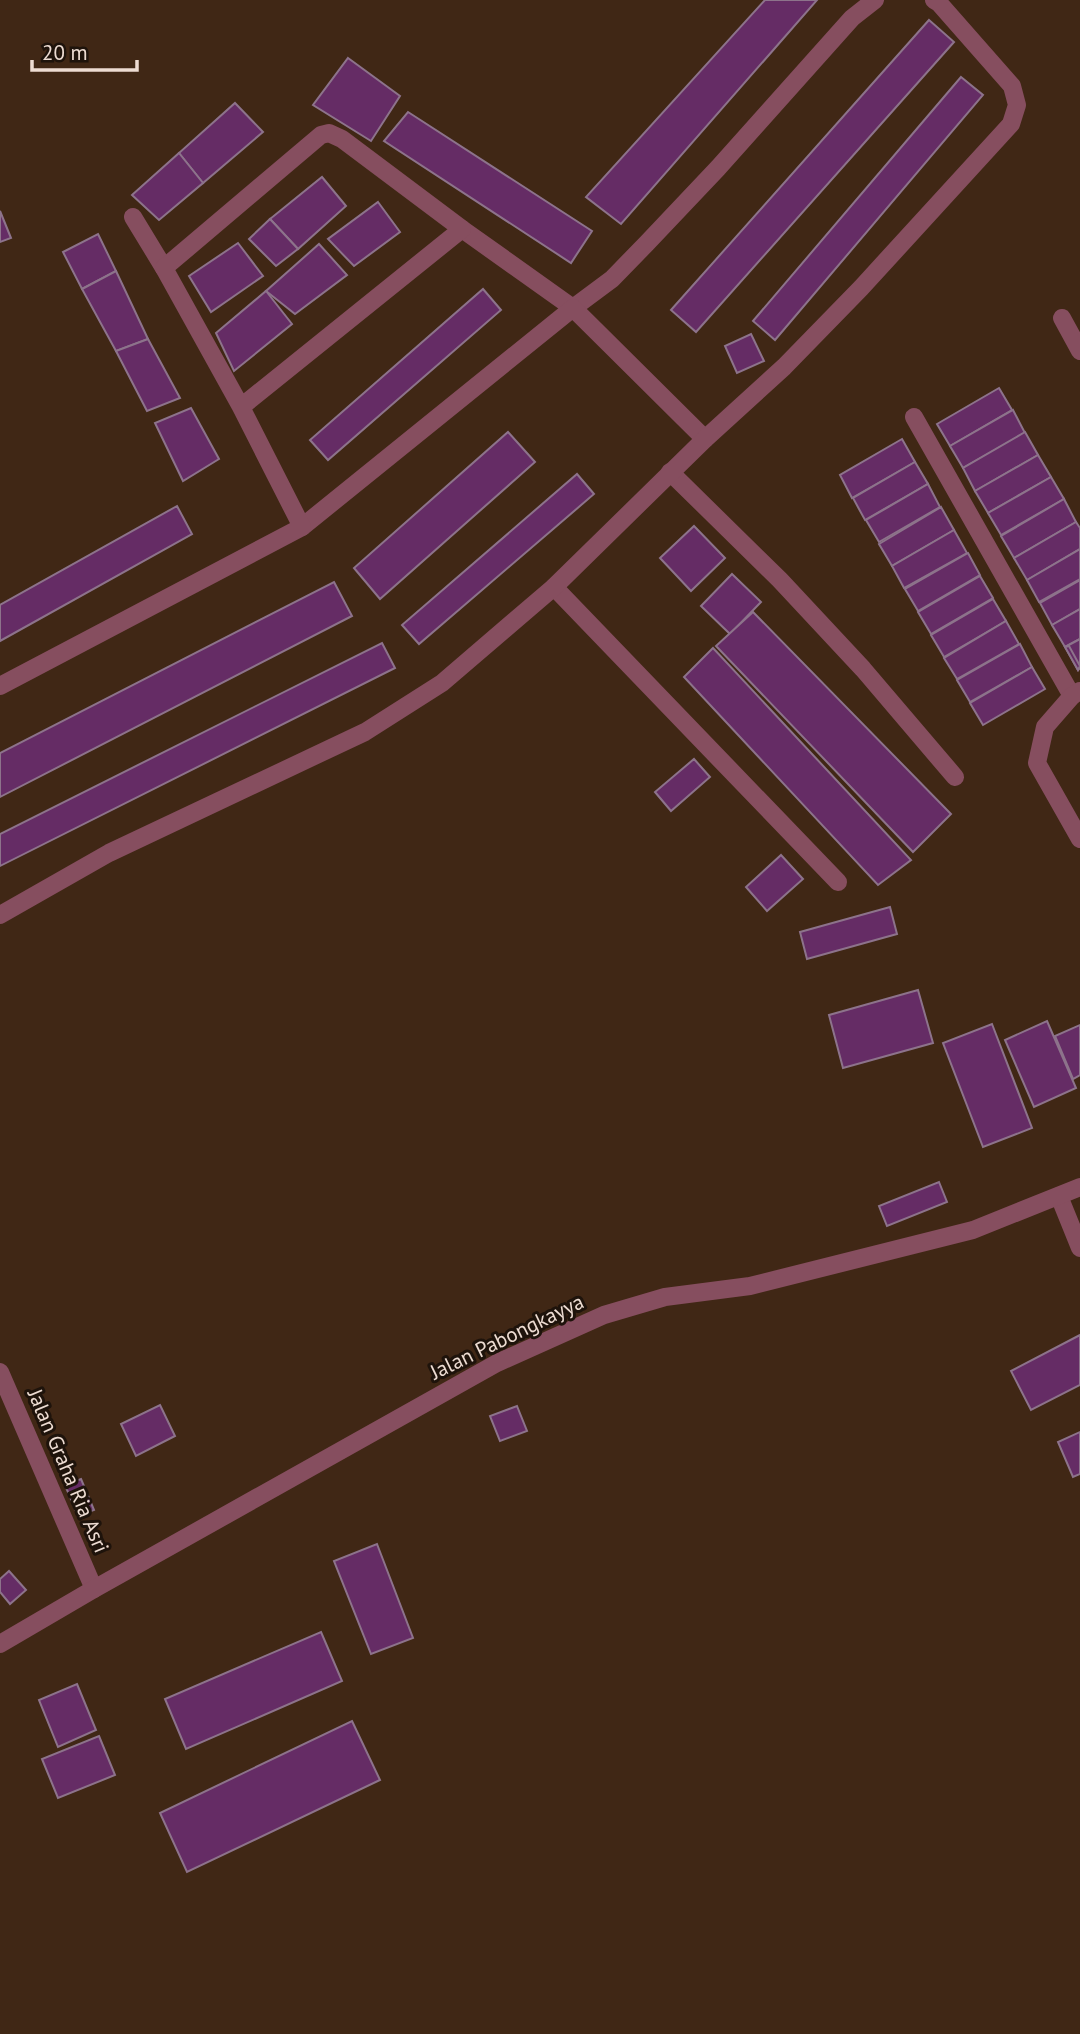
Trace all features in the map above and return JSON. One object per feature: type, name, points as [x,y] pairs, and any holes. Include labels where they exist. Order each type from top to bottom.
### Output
[{"type":"street","points":[[0,686],[302,527],[612,279],[718,168],[852,18],[874,0]]},
{"type":"street","points":[[0,915],[109,853],[365,732],[442,682],[554,587],[670,472],[785,367],[1011,124],[1017,105],[1012,86],[939,2],[934,0]]},
{"type":"street","points":[[164,268],[321,135],[329,133],[342,139],[573,308],[705,439]]},
{"type":"street","points":[[133,217],[241,407],[302,527]]},
{"type":"street","points":[[241,407],[462,229]]},
{"type":"street","points":[[1062,318],[1080,351]]},
{"type":"street","points":[[914,417],[1076,694],[1045,727],[1037,763],[1080,839]]},
{"type":"street","points":[[670,472],[780,580],[854,659],[955,776]]},
{"type":"street","points":[[554,587],[838,882]]},
{"type":"street","name":"Jalan Pabongkayya","points":[[0,1644],[497,1363],[604,1315],[665,1297],[750,1286],[973,1230],[1080,1187]]},
{"type":"street","points":[[1059,1196],[1080,1248]]},
{"type":"street","name":"Jalan Graha Ria Asri","points":[[0,1372],[94,1589]]},
{"type":"building","points":[[765,0],[817,0],[621,224],[586,197]]},
{"type":"building","points":[[929,20],[954,42],[696,332],[671,310]]},
{"type":"building","points":[[348,58],[400,96],[371,141],[313,105]]},
{"type":"building","points":[[961,77],[983,95],[775,340],[753,321]]},
{"type":"building","points":[[235,103],[263,132],[203,183],[179,153]]},
{"type":"building","points":[[408,112],[592,231],[571,263],[384,141]]},
{"type":"building","points":[[179,153],[203,183],[159,220],[132,195]]},
{"type":"building","points":[[322,177],[346,206],[298,249],[270,219]]},
{"type":"building","points":[[378,202],[400,232],[354,266],[328,239]]},
{"type":"building","points":[[0,211],[11,238],[0,242]]},
{"type":"building","points":[[270,219],[298,249],[276,266],[249,239]]},
{"type":"building","points":[[98,234],[116,271],[82,289],[63,252]]},
{"type":"building","points":[[238,243],[263,276],[211,312],[189,276]]},
{"type":"building","points":[[319,244],[347,275],[295,314],[266,291]]},
{"type":"building","points":[[116,271],[148,339],[116,351],[82,289]]},
{"type":"building","points":[[483,289],[501,310],[328,460],[310,440]]},
{"type":"building","points":[[266,291],[292,324],[234,371],[216,333]]},
{"type":"building","points":[[751,334],[764,361],[737,373],[725,346]]},
{"type":"building","points":[[148,339],[180,398],[147,411],[116,351]]},
{"type":"building","points":[[999,388],[1012,410],[950,446],[937,424]]},
{"type":"building","points":[[191,408],[219,459],[183,481],[155,423]]},
{"type":"building","points":[[1013,410],[1025,433],[963,468],[950,446]]},
{"type":"building","points":[[508,432],[535,462],[380,599],[354,568]]},
{"type":"building","points":[[1025,432],[1038,455],[975,491],[963,468]]},
{"type":"building","points":[[902,439],[915,462],[852,498],[840,475]]},
{"type":"building","points":[[1038,455],[1051,477],[988,513],[975,491]]},
{"type":"building","points":[[915,462],[928,484],[865,520],[853,498]]},
{"type":"building","points":[[577,474],[594,494],[419,644],[402,625]]},
{"type":"building","points":[[1051,477],[1064,499],[1001,535],[988,513]]},
{"type":"building","points":[[928,484],[940,507],[879,542],[866,520]]},
{"type":"building","points":[[1064,499],[1076,522],[1014,558],[1001,536]]},
{"type":"building","points":[[177,506],[192,534],[0,641],[0,605]]},
{"type":"building","points":[[941,507],[954,530],[892,566],[879,544]]},
{"type":"building","points":[[1076,522],[1080,528],[1080,549],[1027,580],[1014,558]]},
{"type":"building","points":[[694,526],[725,558],[691,591],[660,558]]},
{"type":"building","points":[[954,530],[967,553],[904,588],[892,566]]},
{"type":"building","points":[[1080,549],[1080,579],[1039,602],[1027,580]]},
{"type":"building","points":[[968,553],[980,575],[918,611],[905,589]]},
{"type":"building","points":[[732,574],[761,602],[730,634],[701,606]]},
{"type":"building","points":[[980,576],[993,598],[931,634],[918,612]]},
{"type":"building","points":[[1080,580],[1080,609],[1052,625],[1040,603]]},
{"type":"building","points":[[334,582],[352,616],[0,797],[0,753]]},
{"type":"building","points":[[993,599],[1006,621],[944,657],[931,635]]},
{"type":"building","points":[[1080,609],[1080,639],[1065,647],[1052,625]]},
{"type":"building","points":[[753,612],[951,814],[913,852],[716,646]]},
{"type":"building","points":[[1006,621],[1019,644],[957,679],[944,658]]},
{"type":"building","points":[[1080,639],[1080,668],[1078,670],[1065,647]]},
{"type":"building","points":[[382,643],[395,668],[0,866],[0,834]]},
{"type":"building","points":[[1020,644],[1032,667],[970,702],[957,680]]},
{"type":"building","points":[[1069,646],[1080,666],[1078,670],[1065,647]]},
{"type":"building","points":[[713,648],[911,860],[878,885],[684,677]]},
{"type":"building","points":[[1032,667],[1045,689],[983,725],[970,703]]},
{"type":"building","points":[[694,759],[710,777],[671,811],[655,792]]},
{"type":"building","points":[[781,855],[803,879],[767,911],[746,887]]},
{"type":"building","points":[[890,907],[897,934],[807,959],[800,932]]},
{"type":"building","points":[[918,990],[933,1043],[843,1068],[829,1015]]},
{"type":"building","points":[[1047,1021],[1076,1088],[1034,1107],[1005,1040]]},
{"type":"building","points":[[992,1024],[1032,1128],[983,1147],[943,1043]]},
{"type":"building","points":[[1080,1025],[1080,1075],[1073,1079],[1055,1036]]},
{"type":"building","points":[[939,1182],[947,1202],[887,1226],[879,1206]]},
{"type":"building","points":[[1080,1335],[1080,1385],[1031,1410],[1011,1371]]},
{"type":"building","points":[[160,1405],[175,1436],[136,1456],[121,1424]]},
{"type":"building","points":[[517,1406],[527,1431],[500,1441],[490,1416]]},
{"type":"building","points":[[1080,1432],[1080,1474],[1073,1477],[1058,1442]]},
{"type":"building","points":[[81,1479],[94,1510],[78,1516],[65,1485]]},
{"type":"building","points":[[377,1544],[413,1638],[371,1654],[334,1561]]},
{"type":"building","points":[[9,1571],[26,1590],[10,1604],[0,1592],[0,1579]]},
{"type":"building","points":[[321,1632],[342,1681],[186,1749],[165,1699]]},
{"type":"building","points":[[77,1684],[96,1730],[58,1747],[39,1700]]},
{"type":"building","points":[[352,1721],[380,1780],[187,1872],[160,1813]]},
{"type":"building","points":[[99,1736],[115,1775],[58,1798],[42,1759]]}]
